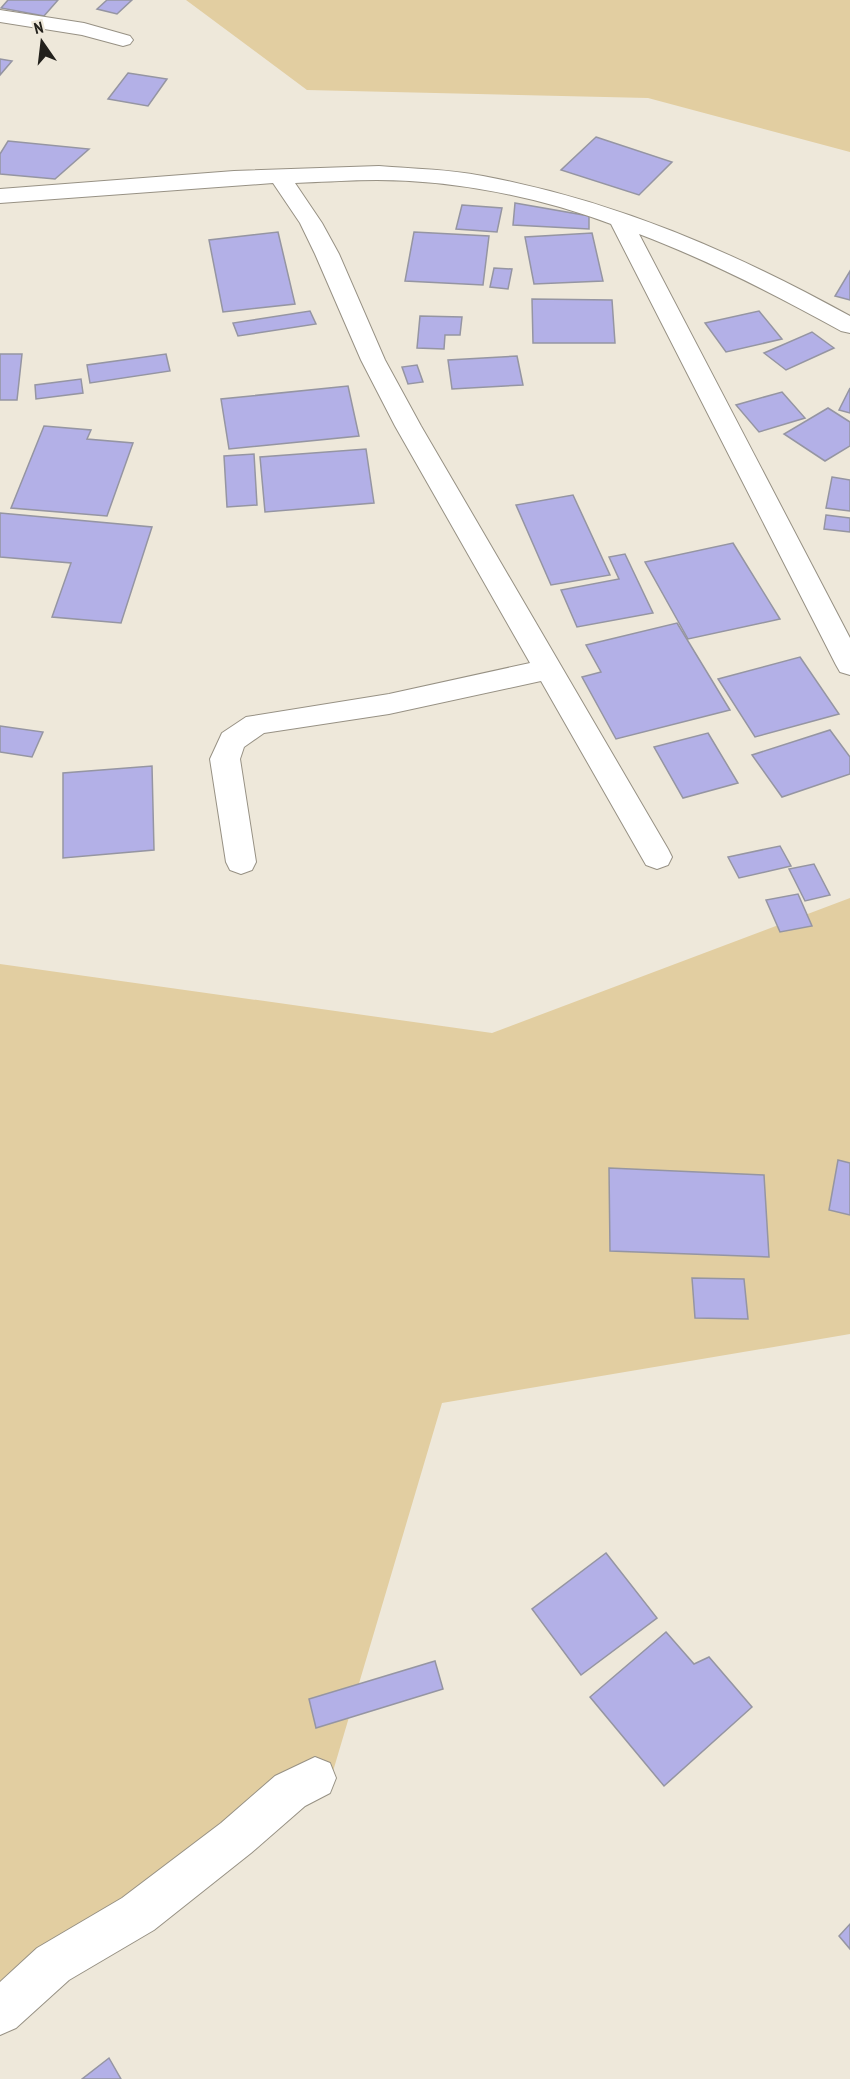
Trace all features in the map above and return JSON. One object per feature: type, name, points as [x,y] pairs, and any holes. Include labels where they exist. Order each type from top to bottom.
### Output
[{"type":"street","points":[[0,16],[84,29],[123,40]]},
{"type":"street","points":[[0,196],[280,177],[379,173],[481,182],[581,205],[697,248],[783,289],[850,326]]},
{"type":"street","points":[[280,177],[311,223],[327,254],[373,360],[408,426],[657,857]]},
{"type":"street","points":[[619,218],[850,665]]},
{"type":"street","points":[[241,862],[225,759],[232,741],[256,724],[389,704],[547,669]]},
{"type":"street","points":[[0,2012],[53,1964],[138,1914],[236,1838],[290,1791],[315,1778]]},
{"type":"shaded area","points":[[186,0],[850,0],[850,152],[648,98],[307,90]]},
{"type":"shaded area","points":[[850,898],[850,1334],[442,1403],[331,1778],[0,1989],[0,964],[492,1033]]},
{"type":"building","points":[[8,0],[58,0],[44,16],[1,8]]},
{"type":"building","points":[[107,0],[132,0],[117,14],[97,9]]},
{"type":"building","points":[[0,59],[12,61],[0,75]]},
{"type":"building","points":[[128,73],[167,79],[148,106],[108,99]]},
{"type":"building","points":[[596,137],[672,162],[639,195],[561,170]]},
{"type":"building","points":[[8,141],[89,149],[55,179],[0,174],[0,154]]},
{"type":"building","points":[[515,203],[589,216],[589,229],[513,225]]},
{"type":"building","points":[[462,205],[502,208],[497,232],[456,229]]},
{"type":"building","points":[[278,232],[295,304],[223,312],[209,240]]},
{"type":"building","points":[[414,232],[489,236],[483,285],[405,281]]},
{"type":"building","points":[[592,233],[603,281],[534,284],[525,237]]},
{"type":"building","points":[[494,268],[512,269],[508,289],[490,287]]},
{"type":"building","points":[[850,271],[850,300],[835,296]]},
{"type":"building","points":[[532,299],[612,300],[615,343],[533,343]]},
{"type":"building","points":[[310,311],[316,324],[238,336],[233,323]]},
{"type":"building","points":[[759,311],[782,339],[726,352],[705,323]]},
{"type":"building","points":[[420,316],[462,317],[460,335],[445,335],[444,349],[417,348]]},
{"type":"building","points":[[812,332],[834,348],[786,370],[764,353]]},
{"type":"building","points":[[0,354],[22,354],[17,400],[0,400]]},
{"type":"building","points":[[166,354],[170,371],[90,383],[87,365]]},
{"type":"building","points":[[517,356],[523,385],[452,389],[448,360]]},
{"type":"building","points":[[417,365],[423,382],[408,384],[402,367]]},
{"type":"building","points":[[81,379],[83,393],[36,399],[35,385]]},
{"type":"building","points":[[348,386],[359,436],[229,449],[221,399]]},
{"type":"building","points":[[850,388],[850,413],[839,410]]},
{"type":"building","points":[[782,392],[805,418],[759,432],[736,405]]},
{"type":"building","points":[[828,408],[850,422],[850,446],[825,461],[784,434]]},
{"type":"building","points":[[44,426],[91,430],[87,439],[133,443],[107,516],[11,508]]},
{"type":"building","points":[[366,449],[374,503],[265,512],[260,457]]},
{"type":"building","points":[[254,454],[257,505],[227,507],[224,456]]},
{"type":"building","points":[[832,477],[850,480],[850,511],[826,508]]},
{"type":"building","points":[[573,495],[610,575],[551,585],[516,505]]},
{"type":"building","points":[[0,513],[152,527],[121,623],[52,617],[71,563],[0,557]]},
{"type":"building","points":[[826,515],[850,518],[850,532],[824,529]]},
{"type":"building","points":[[733,543],[780,619],[688,639],[645,562]]},
{"type":"building","points":[[625,554],[653,613],[577,627],[561,590],[619,579],[609,557]]},
{"type":"building","points":[[677,623],[730,710],[616,739],[582,677],[601,672],[586,645]]},
{"type":"building","points":[[800,657],[839,714],[755,737],[718,679]]},
{"type":"building","points":[[0,726],[43,732],[32,757],[0,752]]},
{"type":"building","points":[[830,730],[850,757],[850,774],[782,797],[752,755]]},
{"type":"building","points":[[708,733],[738,783],[683,798],[654,747]]},
{"type":"building","points":[[152,766],[154,850],[63,858],[63,773]]},
{"type":"building","points":[[780,846],[791,866],[739,878],[728,857]]},
{"type":"building","points":[[814,864],[830,895],[805,901],[789,869]]},
{"type":"building","points":[[798,894],[812,926],[780,932],[766,900]]},
{"type":"building","points":[[838,1160],[850,1163],[850,1215],[829,1210]]},
{"type":"building","points":[[609,1168],[764,1175],[769,1257],[610,1251]]},
{"type":"building","points":[[692,1278],[744,1279],[748,1319],[695,1318]]},
{"type":"building","points":[[606,1553],[657,1618],[581,1675],[532,1609]]},
{"type":"building","points":[[666,1632],[694,1664],[709,1657],[752,1707],[664,1786],[590,1697]]},
{"type":"building","points":[[435,1661],[443,1689],[316,1728],[309,1699]]},
{"type":"building","points":[[850,1924],[850,1949],[839,1936]]},
{"type":"building","points":[[109,2058],[121,2079],[82,2079]]}]
